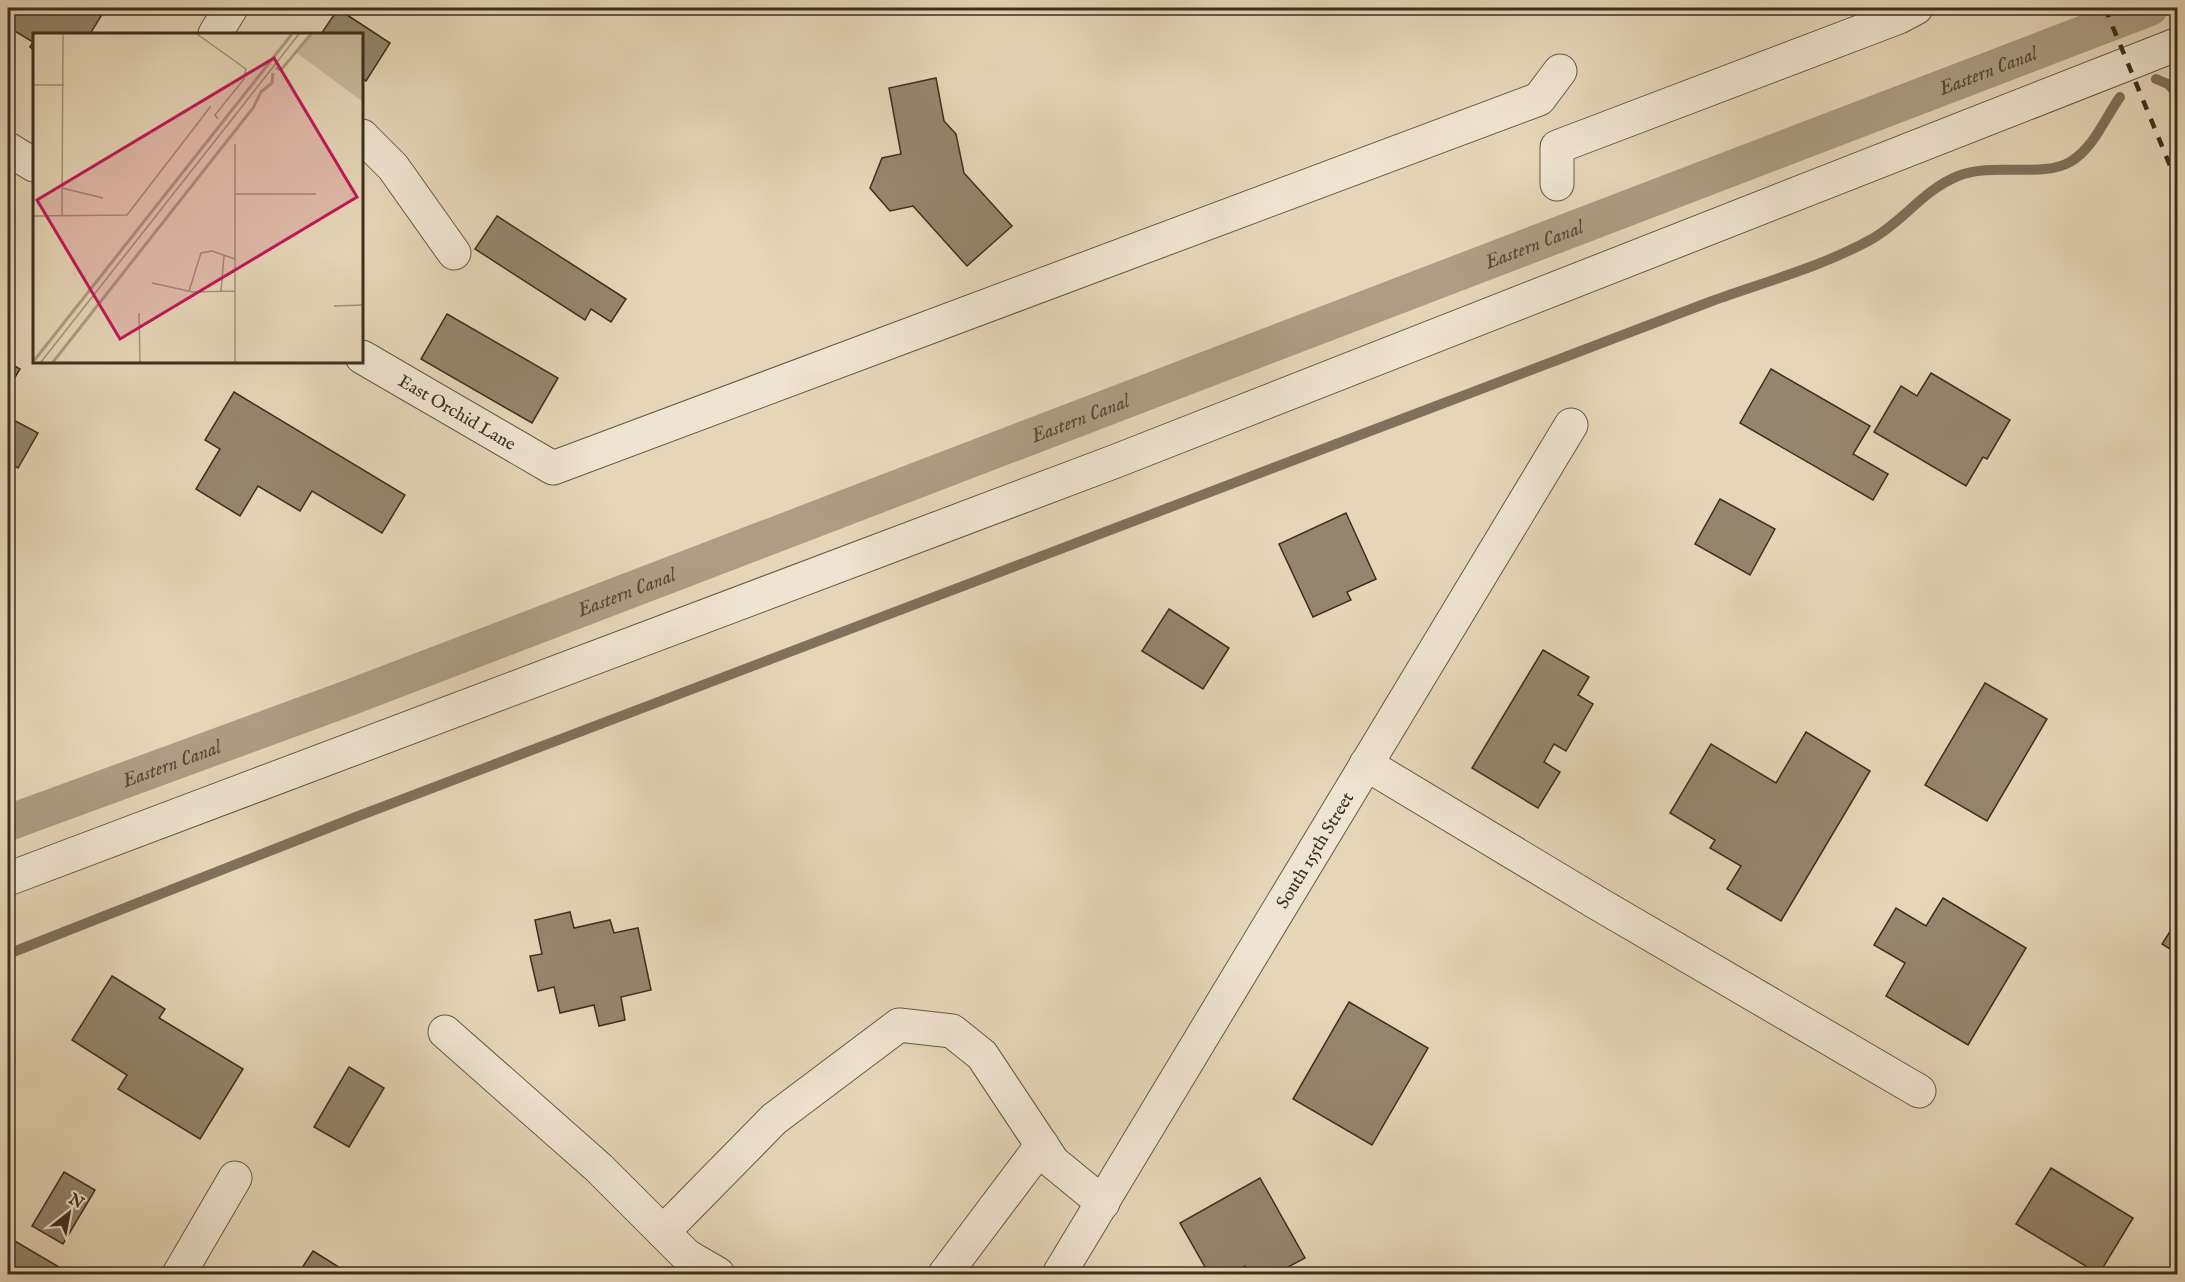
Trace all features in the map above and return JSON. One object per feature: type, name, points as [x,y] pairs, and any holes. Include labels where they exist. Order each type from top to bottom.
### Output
[{"type":"street","points":[[1557,184],[1557,147],[1899,17],[1916,8]]},
{"type":"street","points":[[8,879],[1116,461],[2178,44]]},
{"type":"street","name":"East Orchid Lane","points":[[363,358],[553,468],[1539,99],[1560,70]]},
{"type":"street","points":[[363,137],[393,167],[454,253]]},
{"type":"street","points":[[8,148],[33,164]]},
{"type":"street","name":"South 155th Street","points":[[1059,1275],[1570,425]]},
{"type":"street","points":[[1366,764],[1597,903],[1919,1091]]},
{"type":"street","points":[[663,1232],[774,1119],[899,1025],[952,1031],[982,1055],[1053,1161],[1103,1203]]},
{"type":"street","points":[[445,1032],[599,1168],[687,1256],[718,1275]]},
{"type":"street","points":[[945,1275],[1042,1145]]},
{"type":"street","points":[[179,1275],[235,1179]]},
{"type":"building","points":[[8,8],[106,8],[91,33],[33,33],[33,42],[8,27]]},
{"type":"building","points":[[338,9],[390,43],[366,81],[363,79],[363,33],[322,33]]},
{"type":"building","points":[[936,78],[944,121],[956,134],[964,173],[1012,226],[967,266],[913,206],[890,211],[870,188],[882,158],[901,154],[889,88]]},
{"type":"building","points":[[497,216],[626,299],[611,322],[591,309],[585,320],[475,249]]},
{"type":"building","points":[[447,314],[558,378],[532,423],[421,359]]},
{"type":"building","points":[[8,362],[20,369],[8,389]]},
{"type":"building","points":[[1771,369],[1870,426],[1853,454],[1888,474],[1873,500],[1740,423]]},
{"type":"building","points":[[1931,373],[2010,420],[1987,459],[1983,457],[1966,486],[1874,432],[1901,386],[1917,396]]},
{"type":"building","points":[[234,392],[405,495],[382,533],[312,491],[300,511],[258,486],[240,516],[196,489],[220,449],[205,440]]},
{"type":"building","points":[[8,417],[38,433],[18,468],[8,462]]},
{"type":"building","points":[[1720,499],[1775,529],[1750,575],[1695,544]]},
{"type":"building","points":[[1346,513],[1376,579],[1347,592],[1351,600],[1313,617],[1279,544]]},
{"type":"building","points":[[1169,609],[1229,648],[1203,689],[1142,651]]},
{"type":"building","points":[[1543,650],[1589,677],[1578,695],[1593,704],[1566,751],[1554,744],[1544,762],[1560,772],[1538,808],[1472,768]]},
{"type":"building","points":[[1985,683],[2047,719],[1987,821],[1925,785]]},
{"type":"building","points":[[1806,732],[1870,771],[1781,921],[1727,889],[1741,866],[1710,848],[1715,840],[1670,813],[1711,744],[1776,783]]},
{"type":"building","points":[[1943,898],[2026,948],[1968,1045],[1886,996],[1905,963],[1874,945],[1896,908],[1926,926]]},
{"type":"building","points":[[570,912],[574,928],[610,920],[614,933],[638,928],[651,990],[621,997],[625,1020],[599,1026],[594,1005],[560,1013],[554,987],[538,991],[530,956],[542,954],[535,920]]},
{"type":"building","points":[[2178,919],[2178,954],[2162,944]]},
{"type":"building","points":[[112,976],[165,1009],[159,1018],[243,1069],[200,1139],[118,1089],[127,1075],[72,1040]]},
{"type":"building","points":[[1349,1002],[1428,1048],[1372,1145],[1293,1099]]},
{"type":"building","points":[[349,1067],[384,1088],[349,1147],[314,1127]]},
{"type":"building","points":[[2051,1168],[2133,1218],[2099,1274],[2016,1224]]},
{"type":"building","points":[[64,1172],[95,1190],[63,1244],[32,1226]]},
{"type":"building","points":[[1260,1178],[1305,1258],[1275,1274],[1250,1274],[1245,1266],[1231,1274],[1209,1274],[1180,1223]]},
{"type":"building","points":[[8,1237],[64,1270],[61,1274],[8,1274]]},
{"type":"building","points":[[313,1251],[350,1274],[298,1274]]},
{"type":"waterway","name":"Eastern Canal","points":[[8,823],[346,699],[2150,8]]},
{"type":"waterway","points":[[2156,79],[2168,84],[2178,95]]},
{"type":"waterway","points":[[8,954],[356,817],[1712,301],[1812,266],[1851,250],[1882,233],[1923,198],[1945,182],[1958,176],[1986,170],[2031,170],[2059,167],[2070,162],[2085,149],[2120,97]]},
{"type":"railway","points":[[2105,8],[2178,185]]}]
